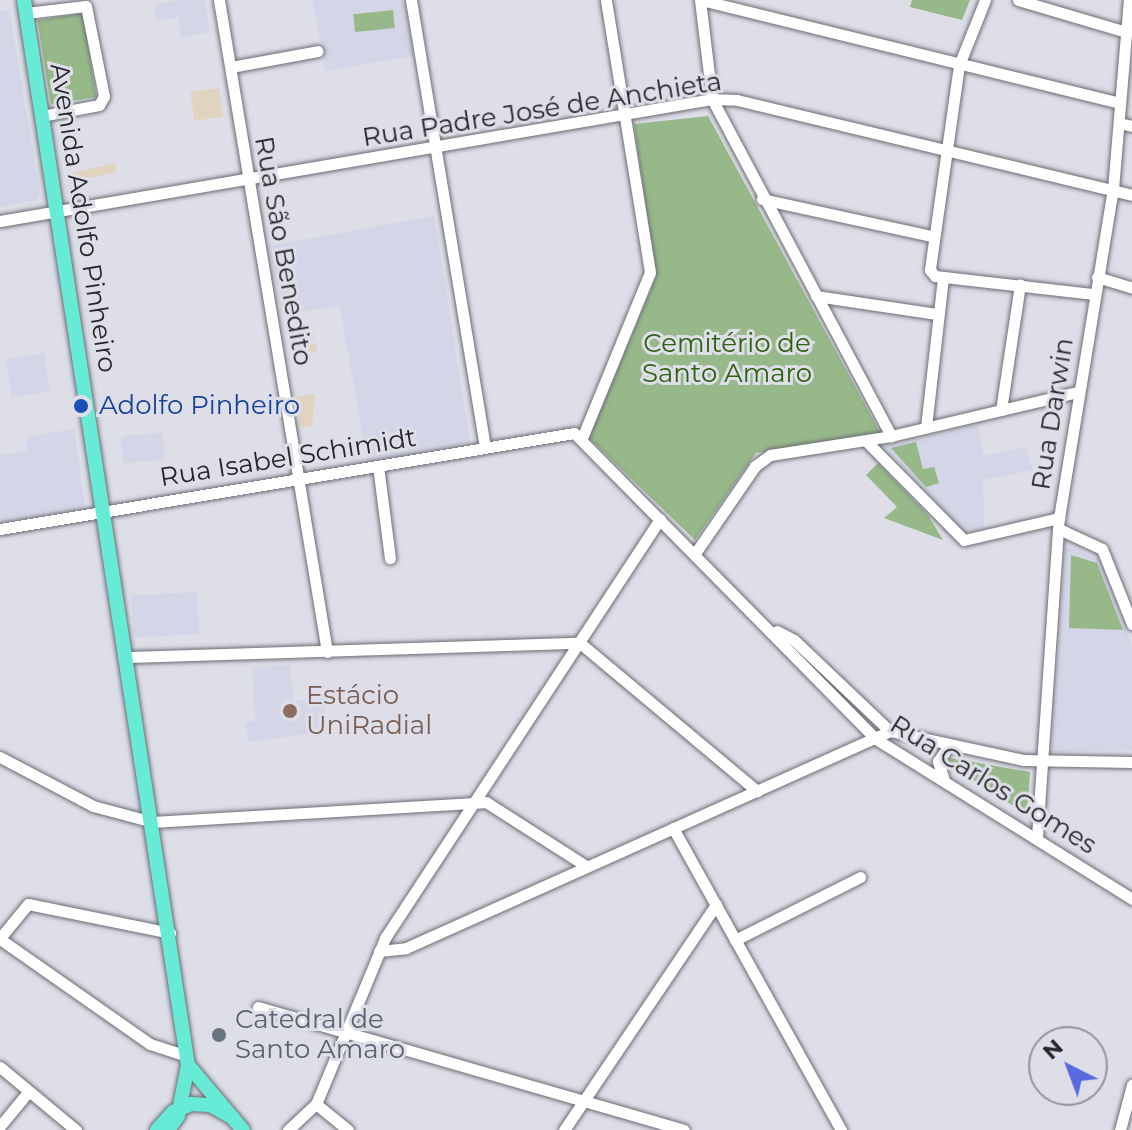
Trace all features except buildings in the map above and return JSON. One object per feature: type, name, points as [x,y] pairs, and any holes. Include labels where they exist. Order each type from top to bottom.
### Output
[{"type":"main road","name":"Avenida Adolfo Pinheiro","points":[[25,6],[170,933],[187,1060],[181,1108]]},
{"type":"main road","points":[[187,1060],[243,1130]]},
{"type":"main road","points":[[157,1130],[181,1108],[210,1105],[233,1118]]},
{"type":"main road","points":[[168,1130],[181,1108]]},
{"type":"street","name":"Rua São Benedito","points":[[219,0],[327,652]]},
{"type":"street","points":[[411,0],[438,148],[485,447]]},
{"type":"street","points":[[582,438],[650,272],[606,0]]},
{"type":"street","points":[[891,436],[762,199],[712,99],[700,0],[1119,103]]},
{"type":"street","points":[[1018,0],[1126,32]]},
{"type":"street","name":"Rua Darwin","points":[[1037,837],[1059,524],[1077,392],[1113,189],[1119,103],[1128,46],[1129,0]]},
{"type":"street","points":[[984,1],[959,65],[931,236],[930,270],[943,277],[1094,294]]},
{"type":"street","points":[[25,6],[86,6],[104,96],[99,105],[42,116]]},
{"type":"street","points":[[231,67],[318,51]]},
{"type":"street","name":"Rua Padre José de Anchieta","points":[[0,221],[248,181],[712,99],[737,100],[1132,195]]},
{"type":"street","points":[[1119,123],[1132,126]]},
{"type":"street","points":[[762,199],[931,236]]},
{"type":"street","points":[[926,427],[943,277]]},
{"type":"street","points":[[1097,277],[1132,288]]},
{"type":"street","points":[[1001,410],[1020,284]]},
{"type":"street","points":[[816,296],[937,314]]},
{"type":"street","points":[[696,552],[762,459],[891,436],[1077,392]]},
{"type":"street","name":"Rua Isabel Schimidt","points":[[0,529],[566,433],[582,438]]},
{"type":"street","name":"Rua Carlos Gomes","points":[[582,438],[773,629],[876,739],[1132,899]]},
{"type":"street","points":[[866,441],[964,540],[1059,524],[1102,549],[1132,624]]},
{"type":"street","points":[[378,466],[390,558]]},
{"type":"street","points":[[288,1130],[316,1104],[341,1035],[379,951],[660,519]]},
{"type":"street","name":"Rua Carlos Gomes","points":[[773,629],[794,640],[890,731],[949,746],[1043,762],[1132,762]]},
{"type":"street","points":[[127,657],[580,643],[757,791]]},
{"type":"street","points":[[379,951],[406,948],[890,731]]},
{"type":"street","points":[[944,780],[938,761],[949,746]]},
{"type":"street","points":[[0,757],[93,806],[153,822],[473,803],[494,805],[586,866]]},
{"type":"street","points":[[673,828],[841,1130]]},
{"type":"street","points":[[735,940],[860,877]]},
{"type":"street","points":[[170,933],[28,904],[0,939],[150,1044],[187,1060]]},
{"type":"street","points":[[564,1130],[716,905]]},
{"type":"street","points":[[258,1007],[341,1035],[684,1130]]},
{"type":"street","points":[[0,1067],[76,1130]]},
{"type":"street","points":[[1120,1130],[1128,1113],[1132,1085]]},
{"type":"street","points":[[0,1126],[29,1091]]},
{"type":"street","points":[[316,1104],[348,1130]]},
{"type":"shaded area","points":[[179,0],[204,0],[210,32],[181,38],[178,17],[157,21],[154,5]]},
{"type":"shaded area","points":[[313,0],[403,0],[413,56],[325,71]]},
{"type":"shaded area","points":[[9,10],[40,193],[36,200],[0,207],[0,12]]},
{"type":"shaded area","points":[[219,88],[223,117],[194,121],[190,92]]},
{"type":"shaded area","points":[[115,163],[117,172],[70,183],[68,174]]},
{"type":"shaded area","points":[[434,216],[470,442],[367,462],[340,306],[282,314],[269,246]]},
{"type":"shaded area","points":[[313,331],[314,338],[306,340],[307,345],[316,344],[317,352],[294,356],[291,334]]},
{"type":"shaded area","points":[[44,353],[50,392],[12,398],[5,359]]},
{"type":"shaded area","points":[[315,394],[312,426],[301,428],[296,397]]},
{"type":"shaded area","points":[[978,425],[983,456],[1026,447],[1033,470],[983,480],[984,528],[964,532],[885,446]]},
{"type":"shaded area","points":[[74,429],[85,508],[0,522],[0,455],[27,451],[26,437]]},
{"type":"shaded area","points":[[163,433],[165,460],[123,463],[121,436]]},
{"type":"shaded area","points":[[1066,545],[1101,561],[1132,646],[1132,750],[1052,752]]},
{"type":"shaded area","points":[[197,592],[199,634],[133,637],[131,595]]},
{"type":"shaded area","name":"Estácio UniRadial","points":[[290,665],[294,701],[324,697],[327,731],[249,742],[245,723],[255,721],[252,668]]},
{"type":"green space","points":[[912,0],[970,0],[962,20],[910,7]]},
{"type":"green space","points":[[393,10],[395,28],[355,32],[353,14]]},
{"type":"green space","points":[[83,13],[96,97],[51,104],[38,20]]},
{"type":"green space","name":"Cemitério de Santo Amaro","points":[[708,116],[881,434],[756,453],[695,540],[589,438],[656,277],[634,124]]},
{"type":"green space","points":[[916,442],[923,469],[934,467],[939,483],[926,487],[891,448]]},
{"type":"green space","points":[[878,463],[928,515],[943,540],[884,518],[897,507],[866,475]]},
{"type":"green space","points":[[1071,555],[1097,563],[1123,630],[1069,628]]},
{"type":"green space","points":[[950,758],[1030,772],[1027,815],[948,763]]},
{"type":"place","name":"Adolfo Pinheiro","points":[[81,406]]},
{"type":"place","name":"Estácio UniRadial","points":[[290,711]]},
{"type":"place","name":"Catedral de Santo Amaro","points":[[219,1035]]}]
